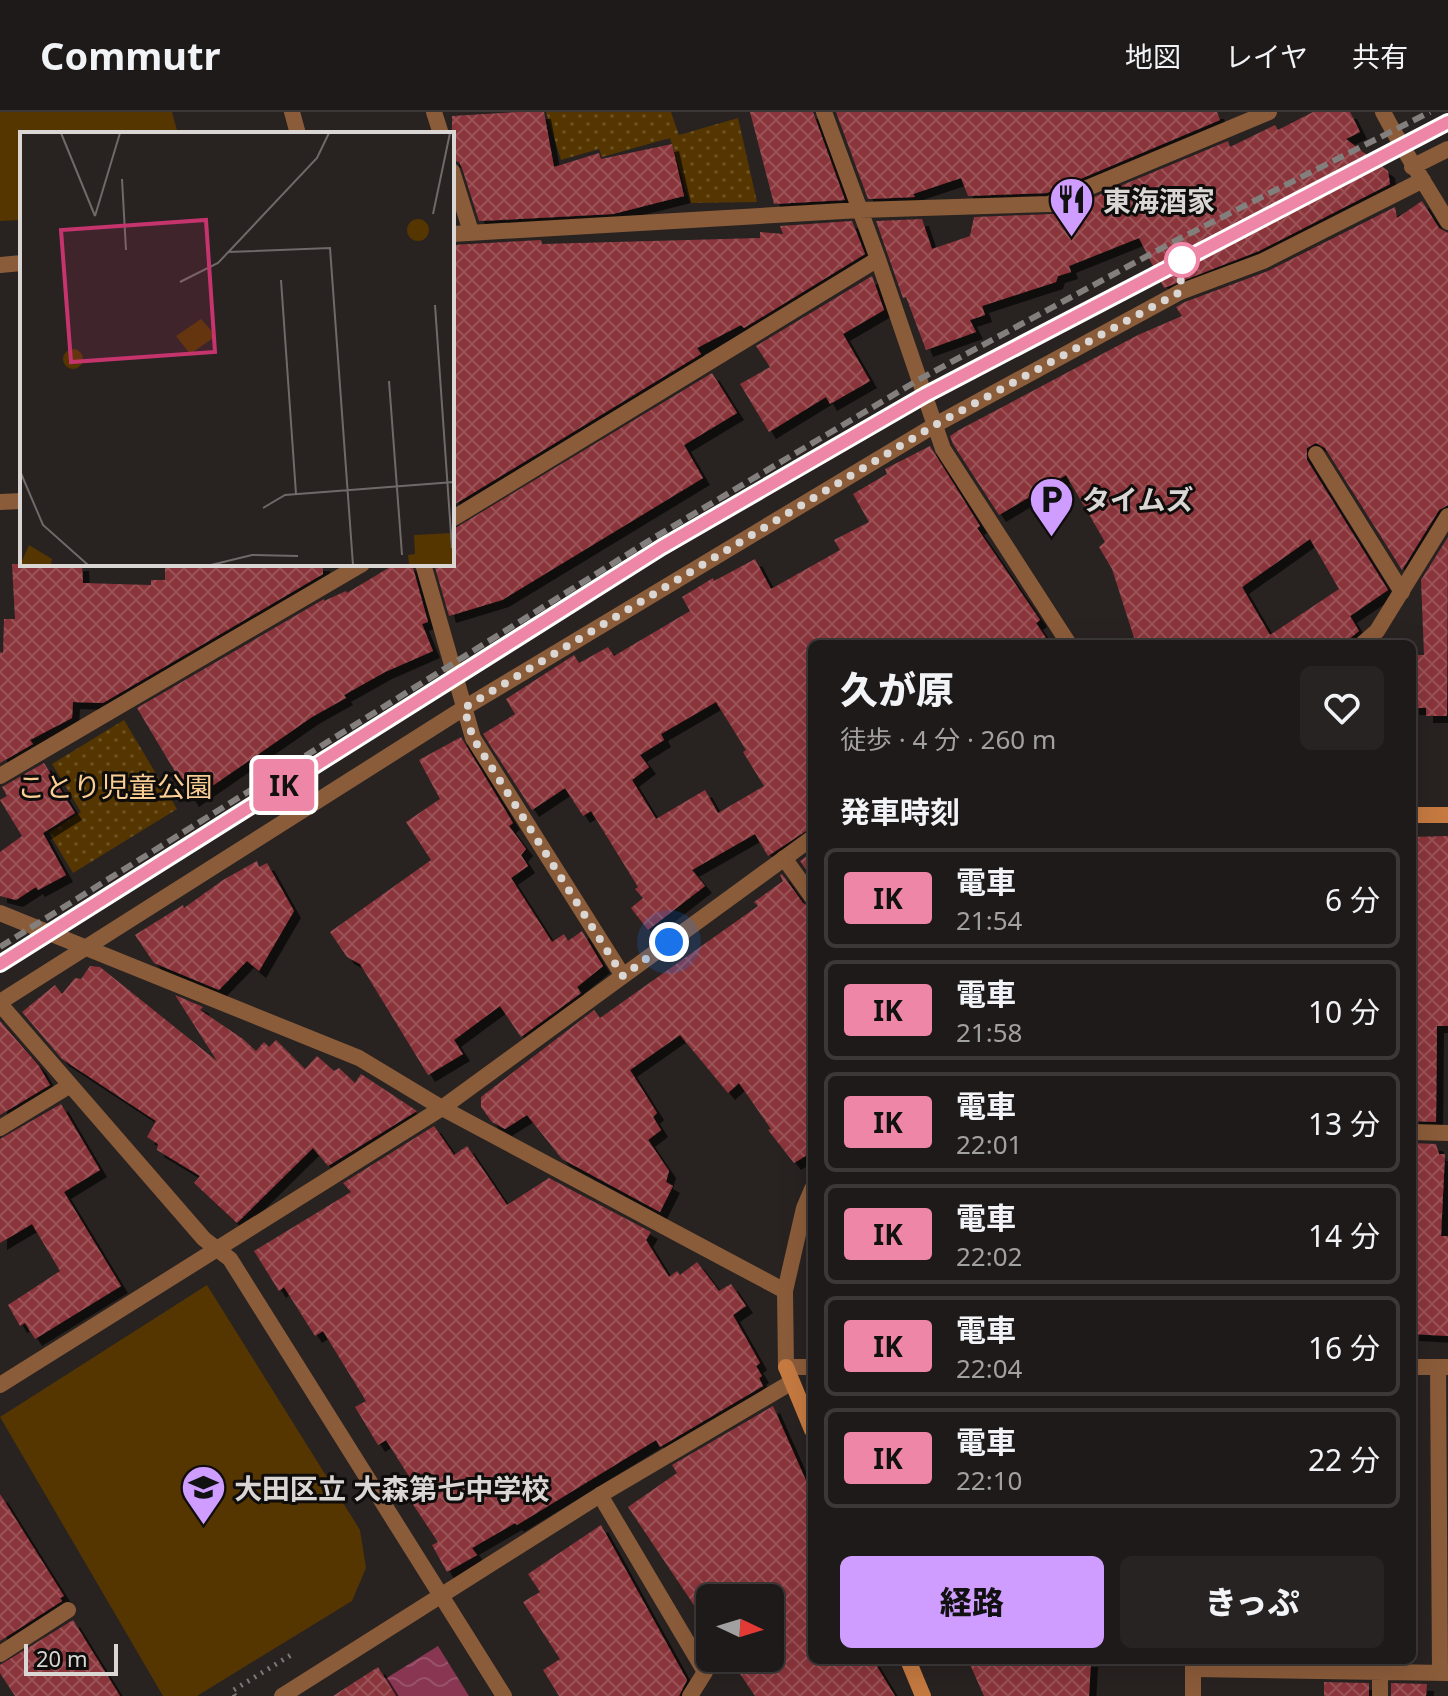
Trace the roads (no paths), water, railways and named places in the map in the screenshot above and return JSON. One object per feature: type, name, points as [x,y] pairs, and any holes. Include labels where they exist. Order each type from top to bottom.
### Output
[{"type":"street","points":[[292,112],[297,132]]},
{"type":"street","points":[[434,112],[440,132]]},
{"type":"street","points":[[824,112],[943,449],[1066,640]]},
{"type":"street","points":[[454,234],[860,210],[1049,204],[1268,112]]},
{"type":"street","points":[[1383,112],[1412,167],[1448,222]]},
{"type":"street","points":[[1412,167],[1448,149]]},
{"type":"street","points":[[454,177],[471,232]]},
{"type":"street","points":[[504,1696],[230,1259],[204,1239],[0,1003],[464,708],[935,425],[1180,292],[1263,261],[1423,180]]},
{"type":"street","points":[[454,518],[878,259]]},
{"type":"street","points":[[0,265],[20,263]]},
{"type":"street","points":[[1316,454],[1402,592]]},
{"type":"street","points":[[0,502],[20,501]]},
{"type":"street","points":[[1367,640],[1377,631],[1448,516]]},
{"type":"street","points":[[0,776],[359,566]]},
{"type":"street","points":[[424,566],[473,738],[623,976]]},
{"type":"street","points":[[1416,815],[1448,815]]},
{"type":"street","points":[[0,1385],[442,1108],[808,841]]},
{"type":"street","points":[[784,858],[808,891]]},
{"type":"street","points":[[0,913],[359,1058],[442,1108],[785,1291]]},
{"type":"street","points":[[0,1128],[69,1086]]},
{"type":"street","points":[[1416,1132],[1448,1133]]},
{"type":"street","points":[[808,1198],[785,1291],[789,1374],[808,1420]]},
{"type":"street","points":[[1193,1696],[1193,1664],[1320,1666],[1380,1672],[1444,1673],[1443,1367],[1416,1367]]},
{"type":"street","points":[[282,1696],[789,1374],[808,1368]]},
{"type":"street","points":[[600,1495],[705,1672],[690,1696]]},
{"type":"street","points":[[0,1654],[68,1610]]},
{"type":"street","points":[[910,1664],[923,1696]]},
{"type":"street","points":[[1380,1672],[1380,1696]]},
{"type":"water","points":[[438,1646],[469,1696],[396,1696],[385,1679]]},
{"type":"railway","points":[[0,947],[655,537],[920,379],[1173,242],[1430,112]]},
{"type":"railway","points":[[0,964],[662,547],[925,395],[1448,122]]},
{"type":"train","name":"IK","points":[[0,964],[662,547],[925,395],[1448,122]]},
{"type":"place","name":"東海酒家","points":[[1072,239]]},
{"type":"place","name":"タイムズ","points":[[1051,538]]},
{"type":"place","name":"大田区立 大森第七中学校","points":[[203,1527]]},
{"type":"park label","name":"ことり児童公園","points":[[115,786]]}]
